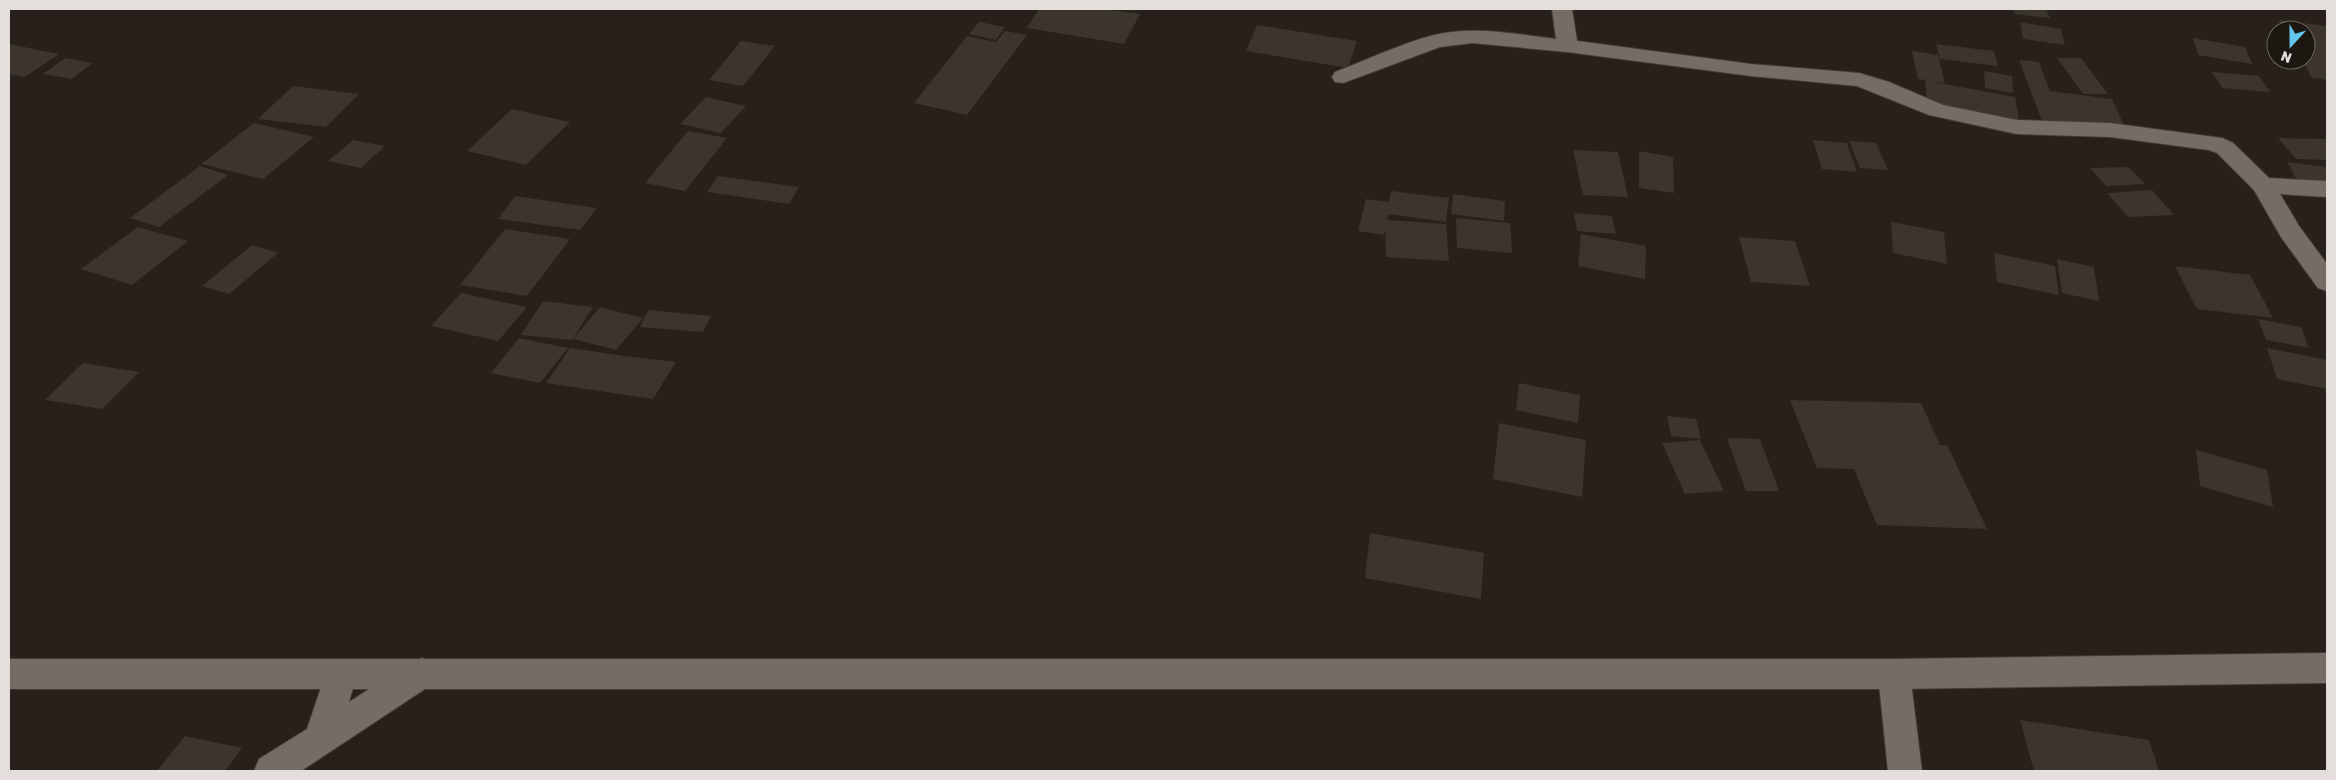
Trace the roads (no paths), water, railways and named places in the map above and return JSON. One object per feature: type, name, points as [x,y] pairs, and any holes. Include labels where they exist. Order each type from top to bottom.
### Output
[{"type":"street","points":[[1562,9],[1566,46]]},
{"type":"street","points":[[1343,77],[1432,42],[1450,38],[1472,37],[1566,46],[1751,70],[1859,80],[1937,110],[2017,127],[2110,130],[2214,143],[2225,148],[2263,185],[2290,231],[2327,282]]},
{"type":"street","points":[[2263,185],[2327,189]]},
{"type":"street","points":[[9,674],[1894,674],[2327,668]]},
{"type":"street","points":[[321,737],[341,674]]},
{"type":"street","points":[[270,771],[422,674]]},
{"type":"street","points":[[1894,674],[1905,771]]}]
